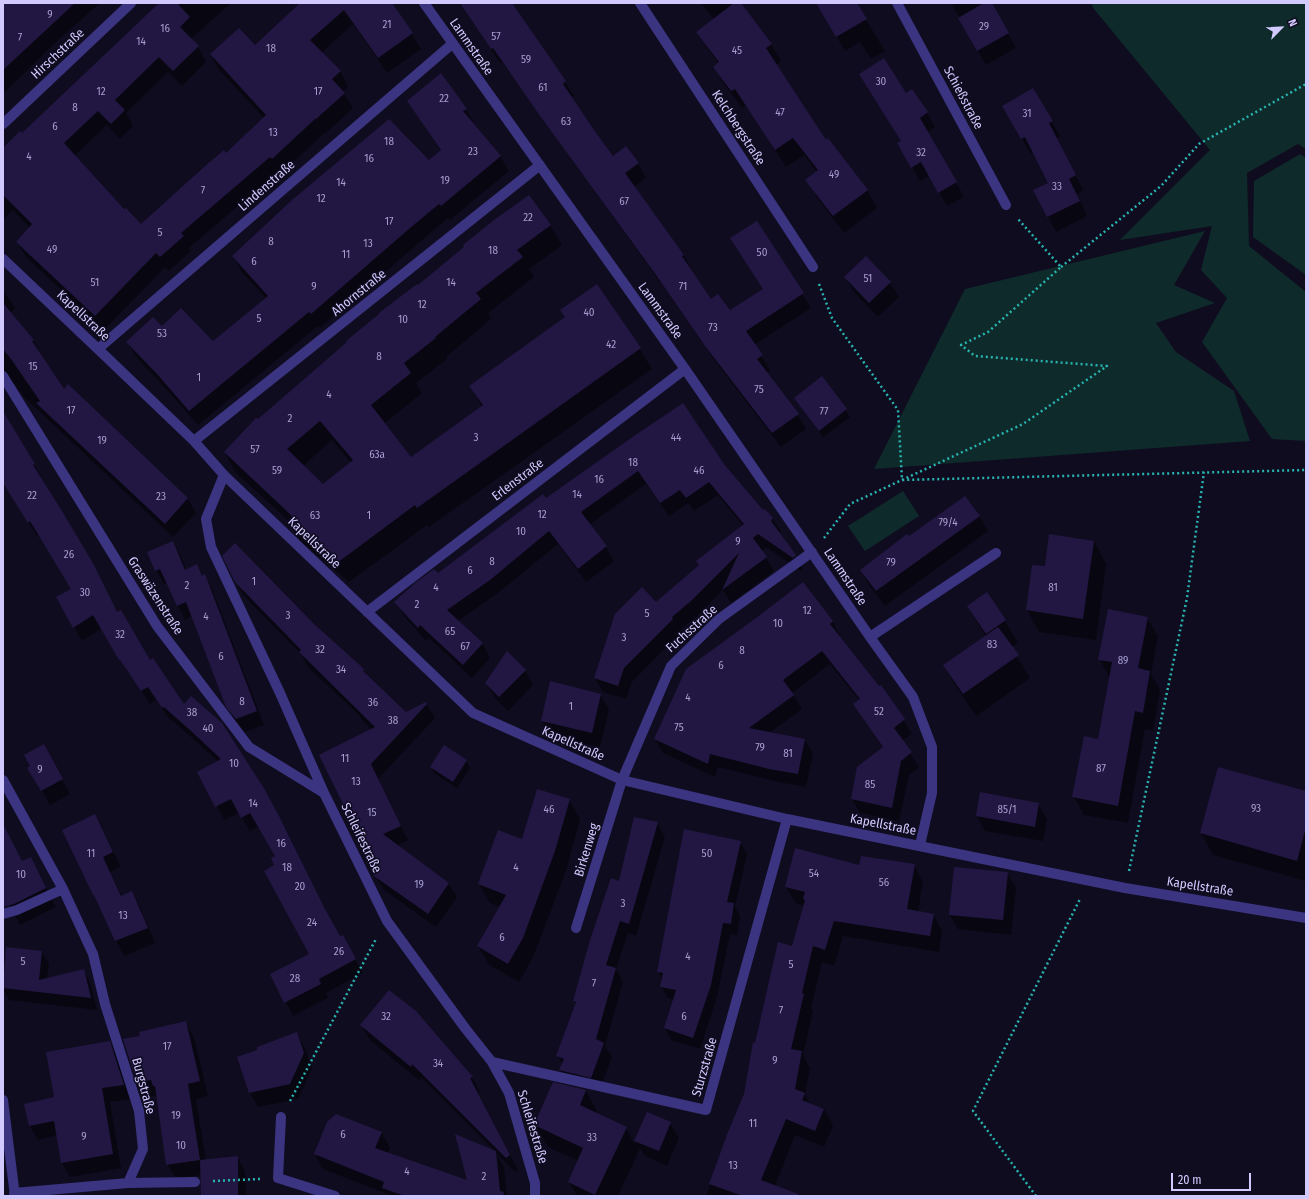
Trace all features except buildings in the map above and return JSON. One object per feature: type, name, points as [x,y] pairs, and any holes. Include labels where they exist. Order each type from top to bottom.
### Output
[{"type":"street","name":"Hirschstraße","points":[[3,124],[131,3]]},
{"type":"street","name":"Lammstraße","points":[[424,3],[685,369],[913,697],[932,747],[932,794],[920,845]]},
{"type":"street","name":"Kelchbergstraße","points":[[640,3],[813,268]]},
{"type":"street","name":"Schießstraße","points":[[897,3],[1006,205]]},
{"type":"street","name":"Lindenstraße","points":[[98,349],[452,44]]},
{"type":"street","name":"Ahornstraße","points":[[194,441],[540,165]]},
{"type":"street","name":"Kapellstraße","points":[[3,259],[194,441],[224,475],[473,713],[622,780],[787,819],[1126,888],[1306,918]]},
{"type":"street","name":"Erlenstraße","points":[[367,612],[685,369]]},
{"type":"street","name":"Graswäzenstraße","points":[[3,376],[157,626],[249,747],[324,793]]},
{"type":"street","name":"Schleifestraße","points":[[224,475],[206,519],[211,547],[280,693],[324,793],[387,921],[464,1028],[492,1062],[509,1093],[535,1183],[536,1196]]},
{"type":"street","name":"Fuchsstraße","points":[[622,780],[671,666],[719,619],[812,552]]},
{"type":"street","points":[[870,637],[996,553]]},
{"type":"street","name":"Burgstraße","points":[[3,780],[63,889],[92,954],[105,1004],[138,1111],[143,1149],[128,1183]]},
{"type":"street","name":"Birkenweg","points":[[576,928],[622,780]]},
{"type":"street","name":"Sturzstraße","points":[[492,1062],[706,1110],[787,819]]},
{"type":"street","points":[[3,914],[17,910],[63,889]]},
{"type":"street","points":[[3,1100],[15,1195],[128,1183],[195,1182]]},
{"type":"street","points":[[281,1117],[278,1178],[335,1196]]},
{"type":"path","points":[[812,552],[850,504],[1023,424],[1107,366],[975,356],[961,345],[988,332],[1061,267],[1161,186],[1199,144],[1306,84]]},
{"type":"path","points":[[1006,205],[1061,267]]},
{"type":"path","points":[[813,268],[832,318],[898,410],[902,480]]},
{"type":"path","points":[[902,480],[1306,470]]},
{"type":"path","points":[[1126,888],[1187,598],[1204,472]]},
{"type":"path","points":[[1036,1196],[973,1111],[1090,880]]},
{"type":"path","points":[[281,1117],[387,921]]},
{"type":"path","points":[[195,1182],[278,1178]]},
{"type":"green space","points":[[1091,3],[1306,3],[1306,149],[1298,144],[1247,173],[1249,246],[1306,292],[1306,441],[1272,439],[1202,342],[1227,298],[1201,270],[1212,226],[1120,240],[1210,150],[1094,9]]},
{"type":"green space","points":[[1300,154],[1306,158],[1306,275],[1253,237],[1254,181]]},
{"type":"green space","points":[[1205,231],[1174,285],[1215,303],[1156,323],[1176,352],[1234,391],[1250,441],[874,469],[965,289]]},
{"type":"green space","points":[[903,491],[919,516],[865,551],[848,526]]}]
